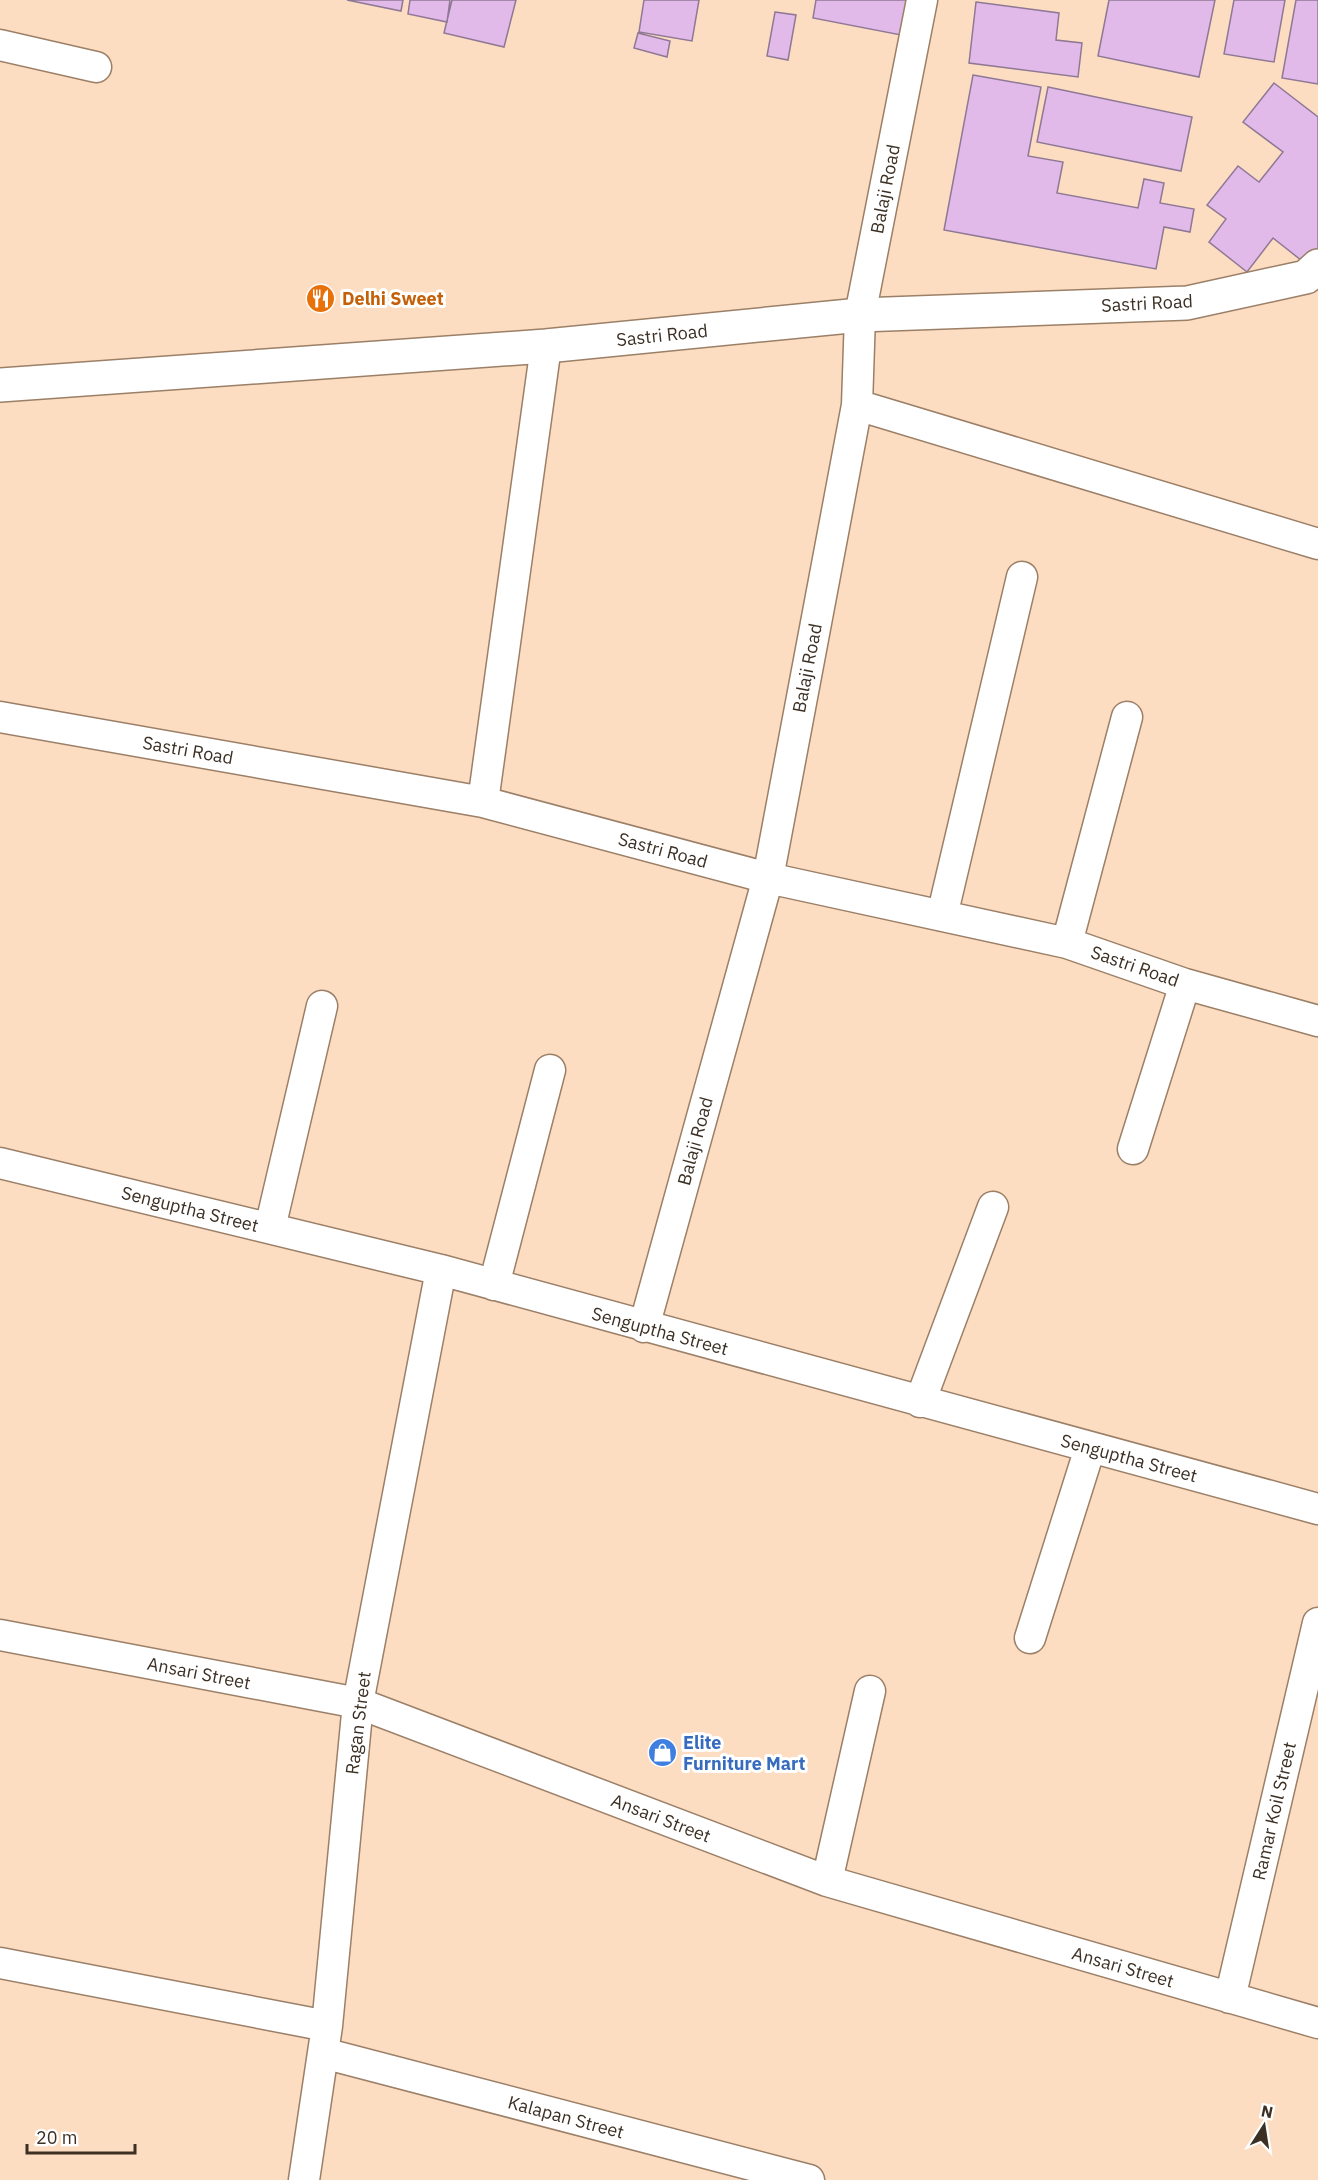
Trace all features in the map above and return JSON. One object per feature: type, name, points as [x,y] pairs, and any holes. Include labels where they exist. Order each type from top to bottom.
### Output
[{"type":"main road","name":"Sastri Road","points":[[0,385],[546,346],[860,315],[1187,303],[1306,277],[1318,266]]},
{"type":"street","name":"Balaji Road","points":[[644,1326],[768,878],[857,405],[860,315],[922,0]]},
{"type":"street","points":[[0,45],[96,67]]},
{"type":"street","points":[[483,802],[546,346]]},
{"type":"street","points":[[857,405],[1318,544]]},
{"type":"street","points":[[942,916],[1022,577]]},
{"type":"street","name":"Sastri Road","points":[[0,717],[483,802],[768,878],[1067,943],[1185,984],[1318,1021]]},
{"type":"street","points":[[1067,943],[1127,717]]},
{"type":"street","points":[[1133,1149],[1185,984]]},
{"type":"street","points":[[270,1228],[322,1006]]},
{"type":"street","points":[[495,1285],[550,1070]]},
{"type":"street","name":"Senguptha Street","points":[[0,1164],[441,1270],[1318,1509]]},
{"type":"street","points":[[920,1402],[993,1207]]},
{"type":"street","name":"Ragan Street","points":[[304,2180],[325,2040],[358,1703],[441,1270]]},
{"type":"street","points":[[1030,1638],[1090,1448]]},
{"type":"street","name":"Ramar Koil Street","points":[[1230,1998],[1318,1623]]},
{"type":"street","name":"Ansari Street","points":[[0,1635],[358,1703],[827,1881],[1318,2023]]},
{"type":"street","points":[[827,1881],[870,1691]]},
{"type":"street","points":[[0,1963],[325,2040]]},
{"type":"street","name":"Kalapan Street","points":[[325,2040],[809,2180]]},
{"type":"building","points":[[347,0],[403,0],[401,11]]},
{"type":"building","points":[[410,0],[450,0],[447,22],[408,14]]},
{"type":"building","points":[[452,0],[516,0],[504,47],[444,33]]},
{"type":"building","points":[[644,0],[699,0],[692,41],[639,32]]},
{"type":"building","points":[[816,0],[914,0],[906,36],[813,18]]},
{"type":"building","points":[[1109,0],[1215,0],[1199,77],[1098,56]]},
{"type":"building","points":[[1234,0],[1285,0],[1274,62],[1224,54]]},
{"type":"building","points":[[1296,0],[1318,0],[1318,84],[1282,78]]},
{"type":"building","points":[[976,2],[1059,13],[1056,40],[1082,43],[1078,77],[969,63]]},
{"type":"building","points":[[775,12],[796,15],[788,60],[767,56]]},
{"type":"building","points":[[638,33],[670,41],[667,57],[634,48]]},
{"type":"building","points":[[973,75],[1041,87],[1028,156],[1063,162],[1057,193],[1138,208],[1144,179],[1164,183],[1160,203],[1194,209],[1190,232],[1164,227],[1156,269],[944,230]]},
{"type":"building","points":[[1274,83],[1318,117],[1318,259],[1311,268],[1273,238],[1247,272],[1209,242],[1226,219],[1207,205],[1238,166],[1259,182],[1283,152],[1243,122]]},
{"type":"building","points":[[1048,87],[1192,117],[1181,171],[1037,142]]},
{"type":"place","name":"Delhi Sweet","points":[[321,298]]},
{"type":"place","name":"Elite Furniture Mart","points":[[662,1752]]}]
